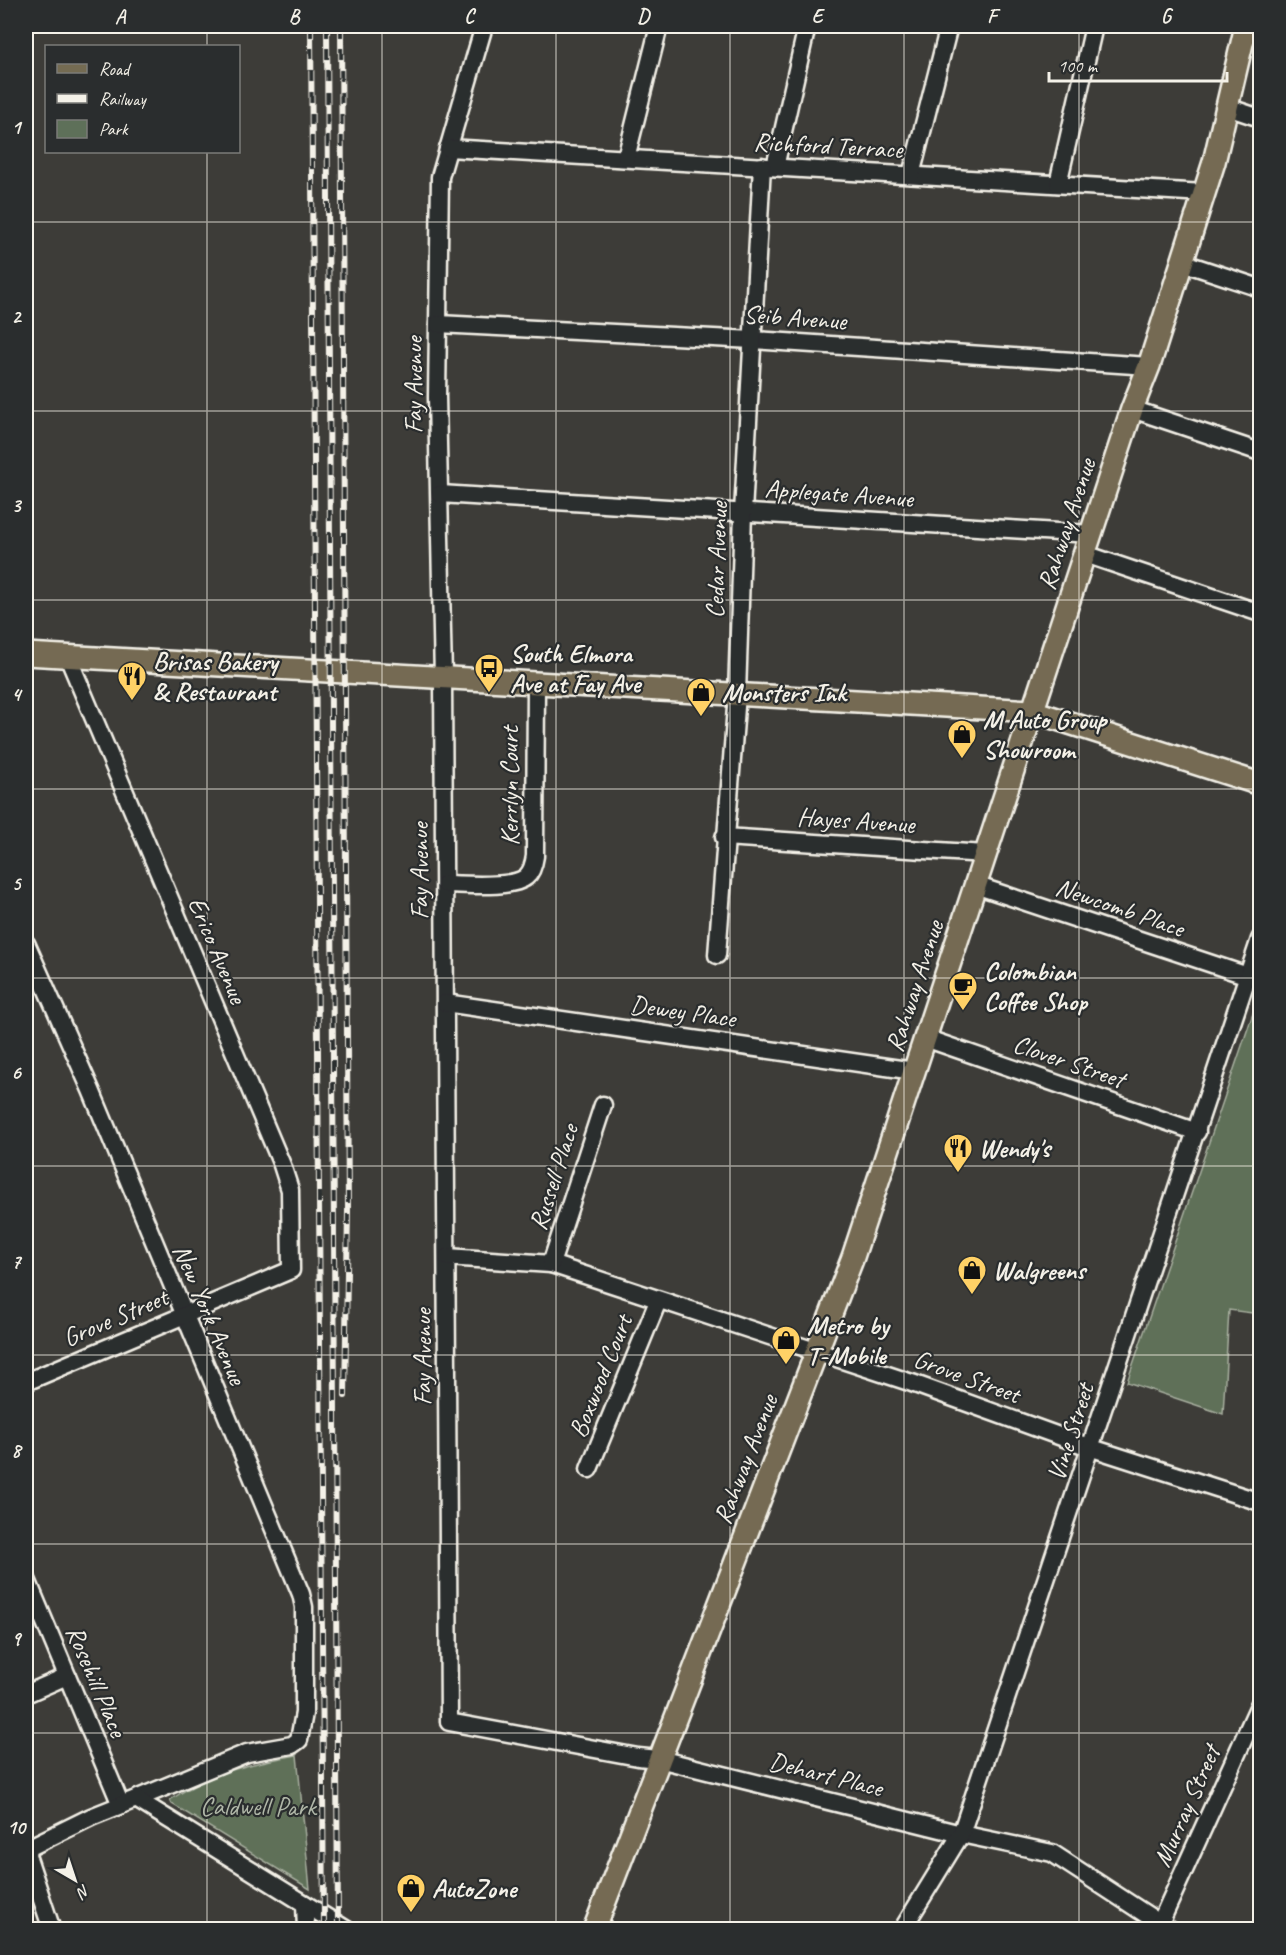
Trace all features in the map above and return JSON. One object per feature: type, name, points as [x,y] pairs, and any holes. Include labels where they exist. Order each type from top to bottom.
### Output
[{"type":"main road","name":"Rahway Avenue","points":[[594,1929],[856,1249],[1132,409],[1149,366],[1204,192],[1244,35]]},
{"type":"main road","points":[[26,654],[1032,711],[1260,784]]},
{"type":"street","name":"Fay Avenue","points":[[449,1722],[445,884],[438,324],[440,177],[484,26]]},
{"type":"street","points":[[626,158],[659,26]]},
{"type":"street","name":"Cedar Avenue","points":[[717,955],[724,837],[737,694],[743,513],[753,340],[768,167],[807,26]]},
{"type":"street","points":[[910,175],[949,26]]},
{"type":"street","points":[[1058,184],[1094,26]]},
{"type":"street","points":[[1227,107],[1260,118]]},
{"type":"street","name":"Richford Terrace","points":[[448,148],[1204,192]]},
{"type":"street","points":[[1181,262],[1260,288]]},
{"type":"street","name":"Seib Avenue","points":[[438,324],[753,340],[1149,366]]},
{"type":"street","points":[[1132,409],[1260,452]]},
{"type":"street","name":"Applegate Avenue","points":[[440,494],[743,513],[1088,544],[1260,613]]},
{"type":"street","name":"Erico Avenue","points":[[68,657],[282,1165],[290,1190],[291,1270]]},
{"type":"street","name":"Kerrlyn Court","points":[[445,884],[506,884],[526,877],[532,868],[535,856],[536,683]]},
{"type":"street","name":"Hayes Avenue","points":[[724,837],[985,854]]},
{"type":"street","name":"Newcomb Place","points":[[975,885],[1248,976]]},
{"type":"street","name":"Vine Street","points":[[902,1929],[961,1834],[1092,1448],[1260,939]]},
{"type":"street","name":"New York Avenue","points":[[26,943],[91,1090],[183,1317],[301,1594],[304,1713],[303,1733],[299,1740],[292,1745],[247,1753],[128,1802]]},
{"type":"street","name":"Dewey Place","points":[[445,1003],[914,1071]]},
{"type":"street","name":"Clover Street","points":[[925,1038],[1197,1132]]},
{"type":"street","name":"Russell Place","points":[[551,1264],[603,1105]]},
{"type":"street","name":"Grove Street","points":[[447,1257],[551,1264],[816,1351],[1092,1448],[1260,1502]]},
{"type":"street","name":"Grove Street","points":[[26,1382],[291,1270]]},
{"type":"street","name":"Boxwood Court","points":[[589,1469],[658,1301]]},
{"type":"street","name":"Rosehill Place","points":[[26,1577],[68,1676],[128,1802]]},
{"type":"street","points":[[26,1694],[68,1676]]},
{"type":"street","name":"Murray Street","points":[[1163,1928],[1260,1703]]},
{"type":"street","name":"Dehart Place","points":[[449,1722],[659,1759],[961,1834],[1052,1853],[1163,1928]]},
{"type":"street","points":[[52,1929],[26,1851],[128,1802],[347,1929]]},
{"type":"street","points":[[305,1904],[306,1929]]},
{"type":"green space","points":[[1260,993],[1260,1314],[1229,1310],[1223,1414],[1127,1382]]},
{"type":"green space","name":"Caldwell Park","points":[[297,1755],[310,1889],[172,1804],[170,1800],[200,1783],[231,1770]]},
{"type":"railway","points":[[311,26],[324,1930]]},
{"type":"railway","points":[[327,26],[338,1930]]},
{"type":"railway","points":[[341,26],[348,1211],[345,1396]]},
{"type":"place","name":"South Elmora Ave at Fay Ave","points":[[489,694]]},
{"type":"place","name":"Brisas Bakery & Restaurant","points":[[132,702]]},
{"type":"place","name":"Monsters Ink","points":[[701,718]]},
{"type":"place","name":"M Auto Group Showroom","points":[[962,760]]},
{"type":"place","name":"Colombian Coffee Shop","points":[[963,1012]]},
{"type":"place","name":"Wendy's","points":[[958,1174]]},
{"type":"place","name":"Walgreens","points":[[972,1296]]},
{"type":"place","name":"Metro by T-Mobile","points":[[786,1366]]},
{"type":"place","name":"AutoZone","points":[[411,1914]]}]
